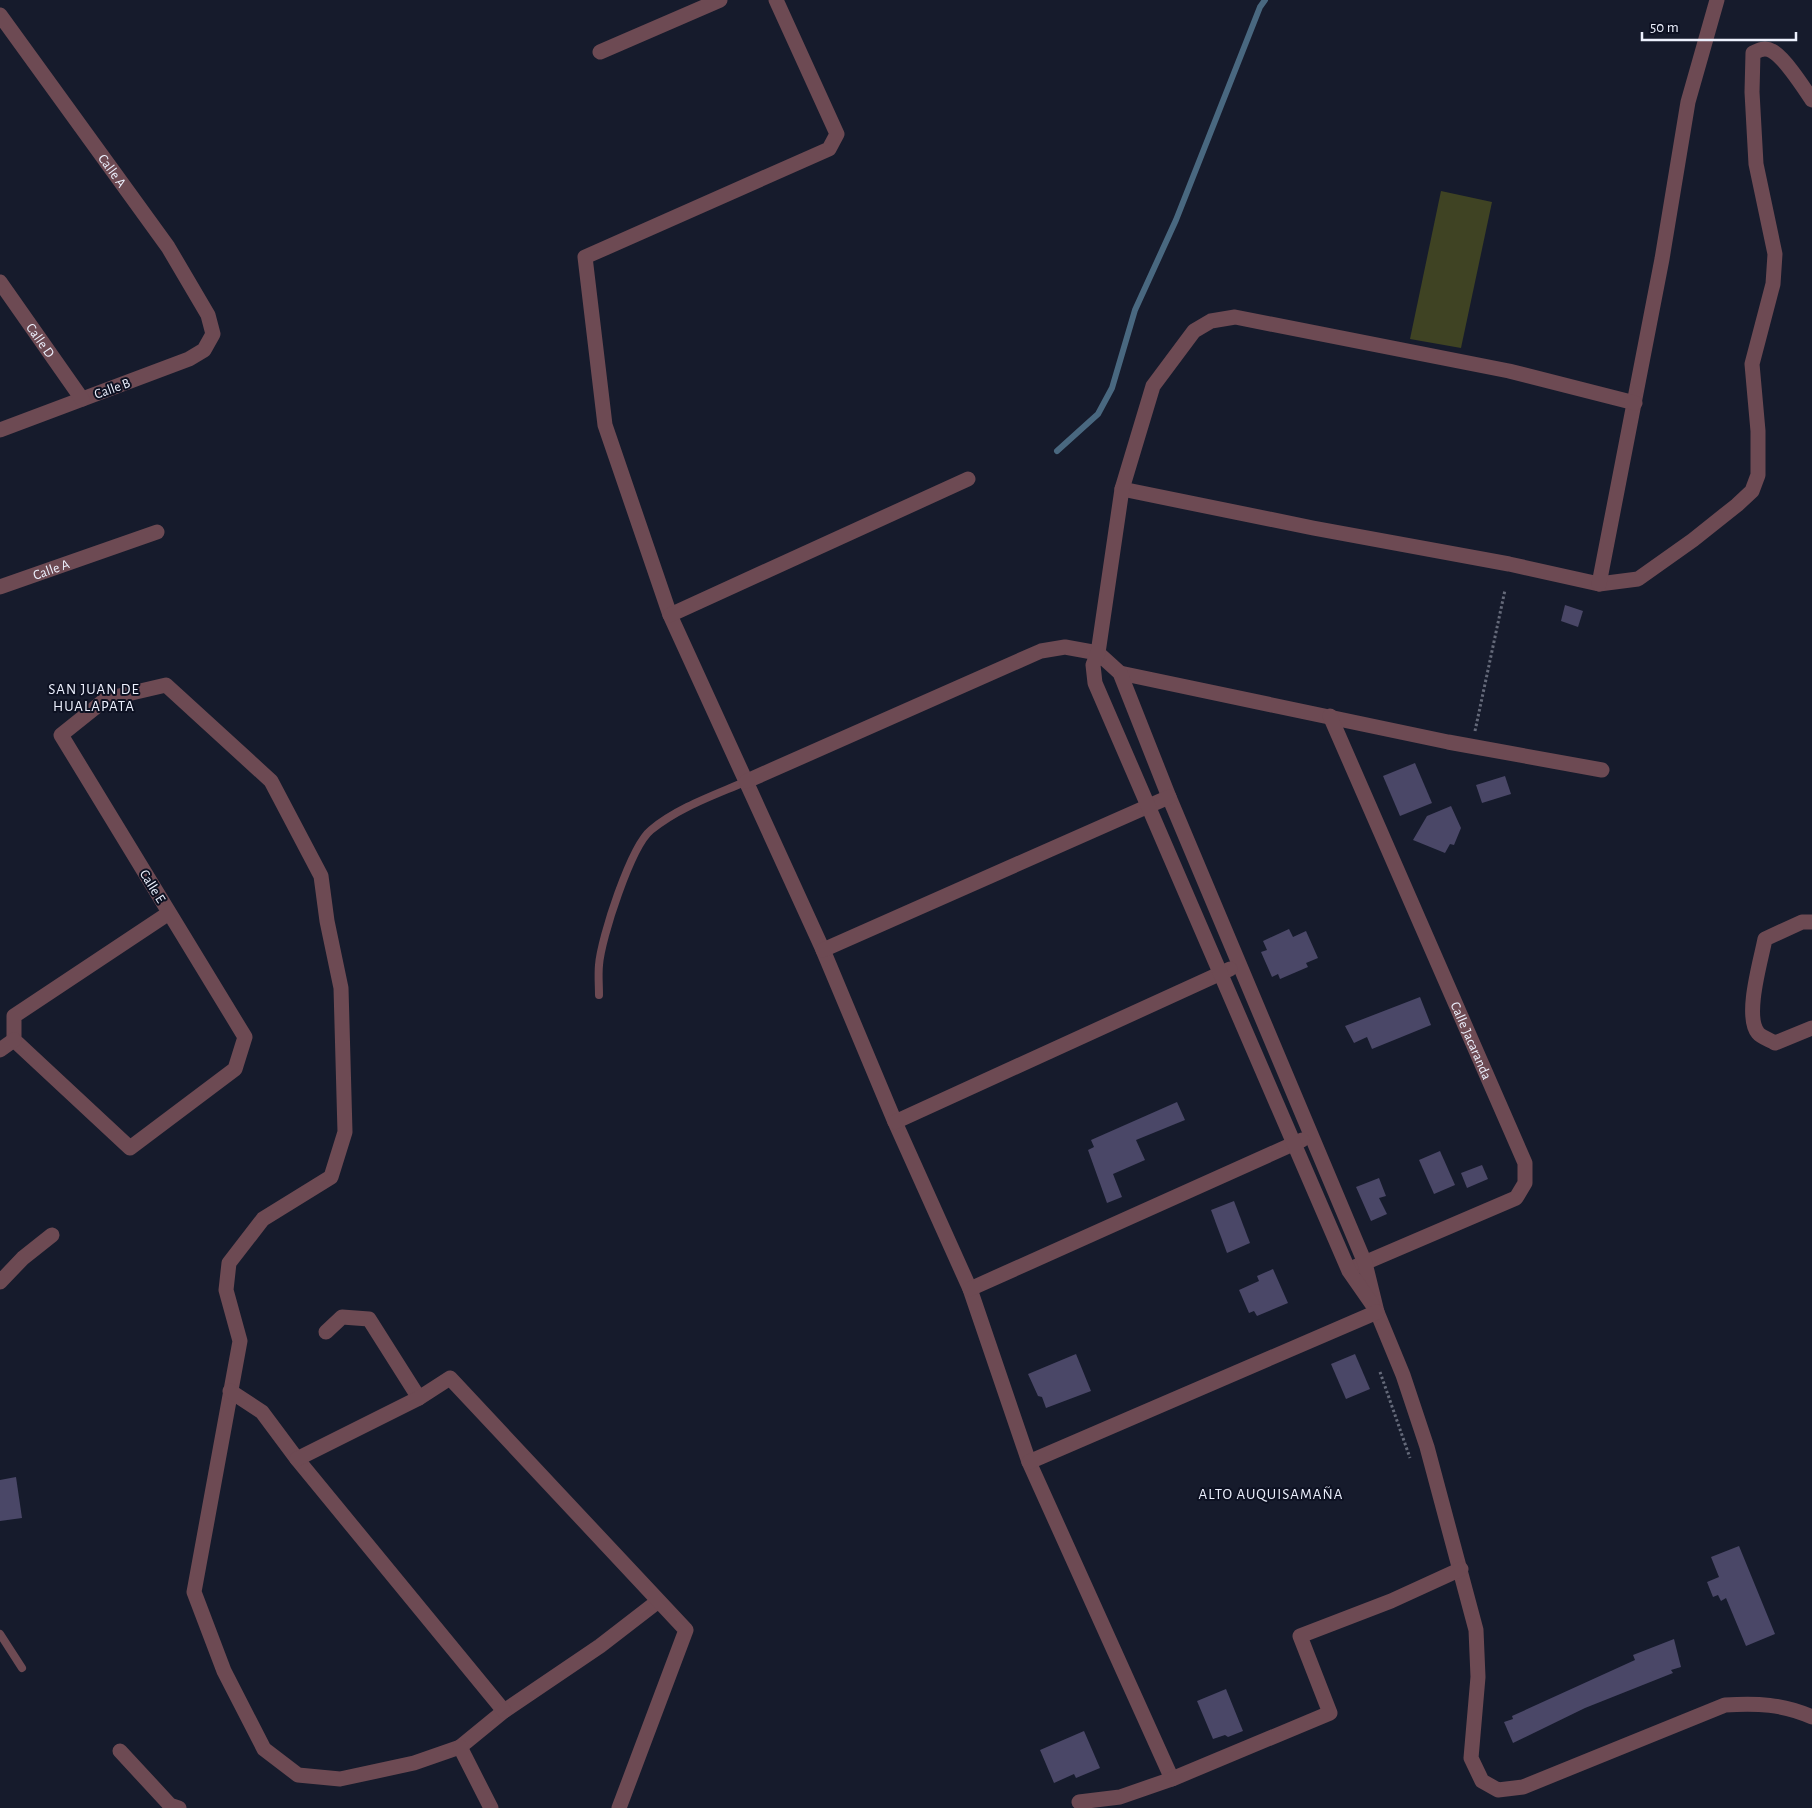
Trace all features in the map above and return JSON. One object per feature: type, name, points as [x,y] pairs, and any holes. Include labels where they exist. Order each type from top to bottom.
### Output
[{"type":"street","points":[[600,52],[720,0]]},
{"type":"street","points":[[776,0],[836,134],[829,149],[585,257],[605,425],[670,615],[823,950],[895,1122],[970,1289],[1029,1462],[1172,1779]]},
{"type":"street","points":[[1598,584],[1662,259],[1688,102],[1717,0]]},
{"type":"street","name":"Calle A","points":[[0,15],[168,246],[208,315],[213,334]]},
{"type":"street","points":[[1122,489],[1313,528],[1509,564],[1598,584],[1638,579],[1694,540],[1752,491],[1758,475],[1758,431],[1752,364],[1773,284],[1775,254],[1756,164],[1752,92],[1753,53],[1762,49],[1772,51],[1795,75],[1812,100]]},
{"type":"street","name":"Calle D","points":[[0,282],[82,399]]},
{"type":"street","points":[[1377,1312],[1348,1270],[1095,683],[1094,665],[1098,653],[1122,489],[1153,386],[1194,332],[1211,321],[1235,317],[1509,371],[1635,402]]},
{"type":"street","name":"Calle B","points":[[0,430],[189,359],[204,350],[213,334]]},
{"type":"street","points":[[670,615],[968,479]]},
{"type":"street","name":"Calle A","points":[[0,587],[158,532]]},
{"type":"street","points":[[747,781],[1041,651],[1065,647],[1098,653],[1120,673],[1169,797],[1365,1263],[1377,1312],[1403,1375],[1427,1448],[1476,1630],[1478,1677],[1471,1758],[1482,1781],[1498,1790],[1523,1787],[1725,1706],[1757,1703],[1793,1709],[1812,1717]]},
{"type":"street","points":[[1120,673],[1472,746],[1602,770]]},
{"type":"street","name":"Calle E","points":[[14,1040],[130,1148],[236,1069],[245,1037],[61,735],[106,699],[166,685],[271,781],[321,876],[327,920],[341,988],[345,1132],[332,1177],[263,1219],[229,1263],[226,1290],[240,1341],[230,1391]]},
{"type":"street","name":"Calle Jacaranda","points":[[1330,716],[1525,1163],[1525,1183],[1516,1198],[1348,1270]]},
{"type":"street","points":[[823,950],[1148,808],[1169,797]]},
{"type":"street","points":[[0,1050],[14,1040],[14,1016],[169,913]]},
{"type":"street","points":[[1812,922],[1802,922],[1765,939],[1753,1002],[1753,1024],[1758,1034],[1775,1043],[1812,1028]]},
{"type":"street","points":[[895,1122],[1240,964]]},
{"type":"street","points":[[970,1289],[1313,1136]]},
{"type":"street","points":[[0,1282],[23,1258],[52,1235]]},
{"type":"street","points":[[1029,1462],[1377,1312]]},
{"type":"street","points":[[326,1332],[342,1317],[369,1319],[419,1398]]},
{"type":"street","points":[[297,1459],[419,1398],[450,1378],[657,1602],[686,1630],[618,1808]]},
{"type":"street","points":[[504,1711],[297,1459],[262,1412],[230,1391],[194,1592],[224,1671],[264,1749],[298,1775],[340,1779],[414,1763],[460,1748],[504,1711],[600,1646],[657,1602]]},
{"type":"street","points":[[1079,1802],[1120,1797],[1172,1779],[1330,1712],[1300,1636],[1391,1601],[1461,1569]]},
{"type":"street","points":[[460,1748],[491,1808]]},
{"type":"street","points":[[120,1751],[170,1805],[180,1808]]},
{"type":"lane","points":[[599,996],[599,963],[612,916],[631,862],[649,831],[684,809],[747,781]]},
{"type":"lane","points":[[0,1634],[22,1668]]},
{"type":"path","points":[[1472,746],[1504,590]]},
{"type":"path","points":[[1378,1363],[1412,1463]]},
{"type":"green space","points":[[1441,191],[1492,202],[1461,348],[1410,339]]},
{"type":"building","points":[[1565,605],[1583,611],[1578,627],[1561,621]]},
{"type":"building","points":[[1415,763],[1432,803],[1400,816],[1383,776]]},
{"type":"building","points":[[1505,776],[1511,794],[1482,803],[1476,785]]},
{"type":"building","points":[[1451,806],[1461,828],[1454,845],[1450,844],[1445,853],[1413,840],[1427,816]]},
{"type":"building","points":[[1289,929],[1293,937],[1306,931],[1318,958],[1306,963],[1308,967],[1280,979],[1278,974],[1272,977],[1261,952],[1267,950],[1263,941]]},
{"type":"building","points":[[1420,997],[1431,1025],[1372,1049],[1367,1037],[1354,1043],[1345,1026]]},
{"type":"building","points":[[1177,1102],[1185,1120],[1136,1140],[1145,1160],[1113,1174],[1122,1197],[1107,1203],[1088,1150],[1094,1147],[1091,1140]]},
{"type":"building","points":[[1440,1151],[1455,1185],[1434,1194],[1419,1160]]},
{"type":"building","points":[[1482,1165],[1488,1179],[1467,1188],[1461,1173]]},
{"type":"building","points":[[1379,1178],[1386,1196],[1379,1198],[1387,1214],[1371,1221],[1356,1187]]},
{"type":"building","points":[[1234,1201],[1250,1243],[1227,1253],[1211,1210]]},
{"type":"building","points":[[1273,1269],[1288,1303],[1257,1316],[1254,1311],[1249,1313],[1239,1290],[1259,1281],[1257,1276]]},
{"type":"building","points":[[1076,1354],[1091,1391],[1046,1408],[1042,1397],[1038,1396],[1028,1374]]},
{"type":"building","points":[[1355,1354],[1370,1389],[1346,1399],[1331,1364]]},
{"type":"building","points":[[16,1477],[22,1518],[0,1521],[0,1480]]},
{"type":"building","points":[[1739,1546],[1775,1634],[1746,1646],[1726,1598],[1721,1601],[1718,1595],[1713,1597],[1707,1582],[1719,1577],[1711,1557]]},
{"type":"building","points":[[1674,1639],[1681,1667],[1671,1670],[1673,1673],[1585,1708],[1513,1743],[1504,1722],[1513,1719],[1512,1716],[1635,1660],[1633,1655]]},
{"type":"building","points":[[1226,1689],[1243,1731],[1228,1737],[1225,1735],[1213,1739],[1197,1701]]},
{"type":"building","points":[[1084,1731],[1100,1768],[1076,1778],[1074,1774],[1054,1783],[1040,1750]]},
{"type":"waterway","points":[[1057,451],[1098,414],[1112,388],[1135,310],[1176,220],[1260,7],[1265,0]]},
{"type":"district","name":"SAN JUAN DE HUALAPATA","points":[[94,698]]},
{"type":"district","name":"ALTO AUQUISAMAÑA","points":[[1271,1494]]}]
